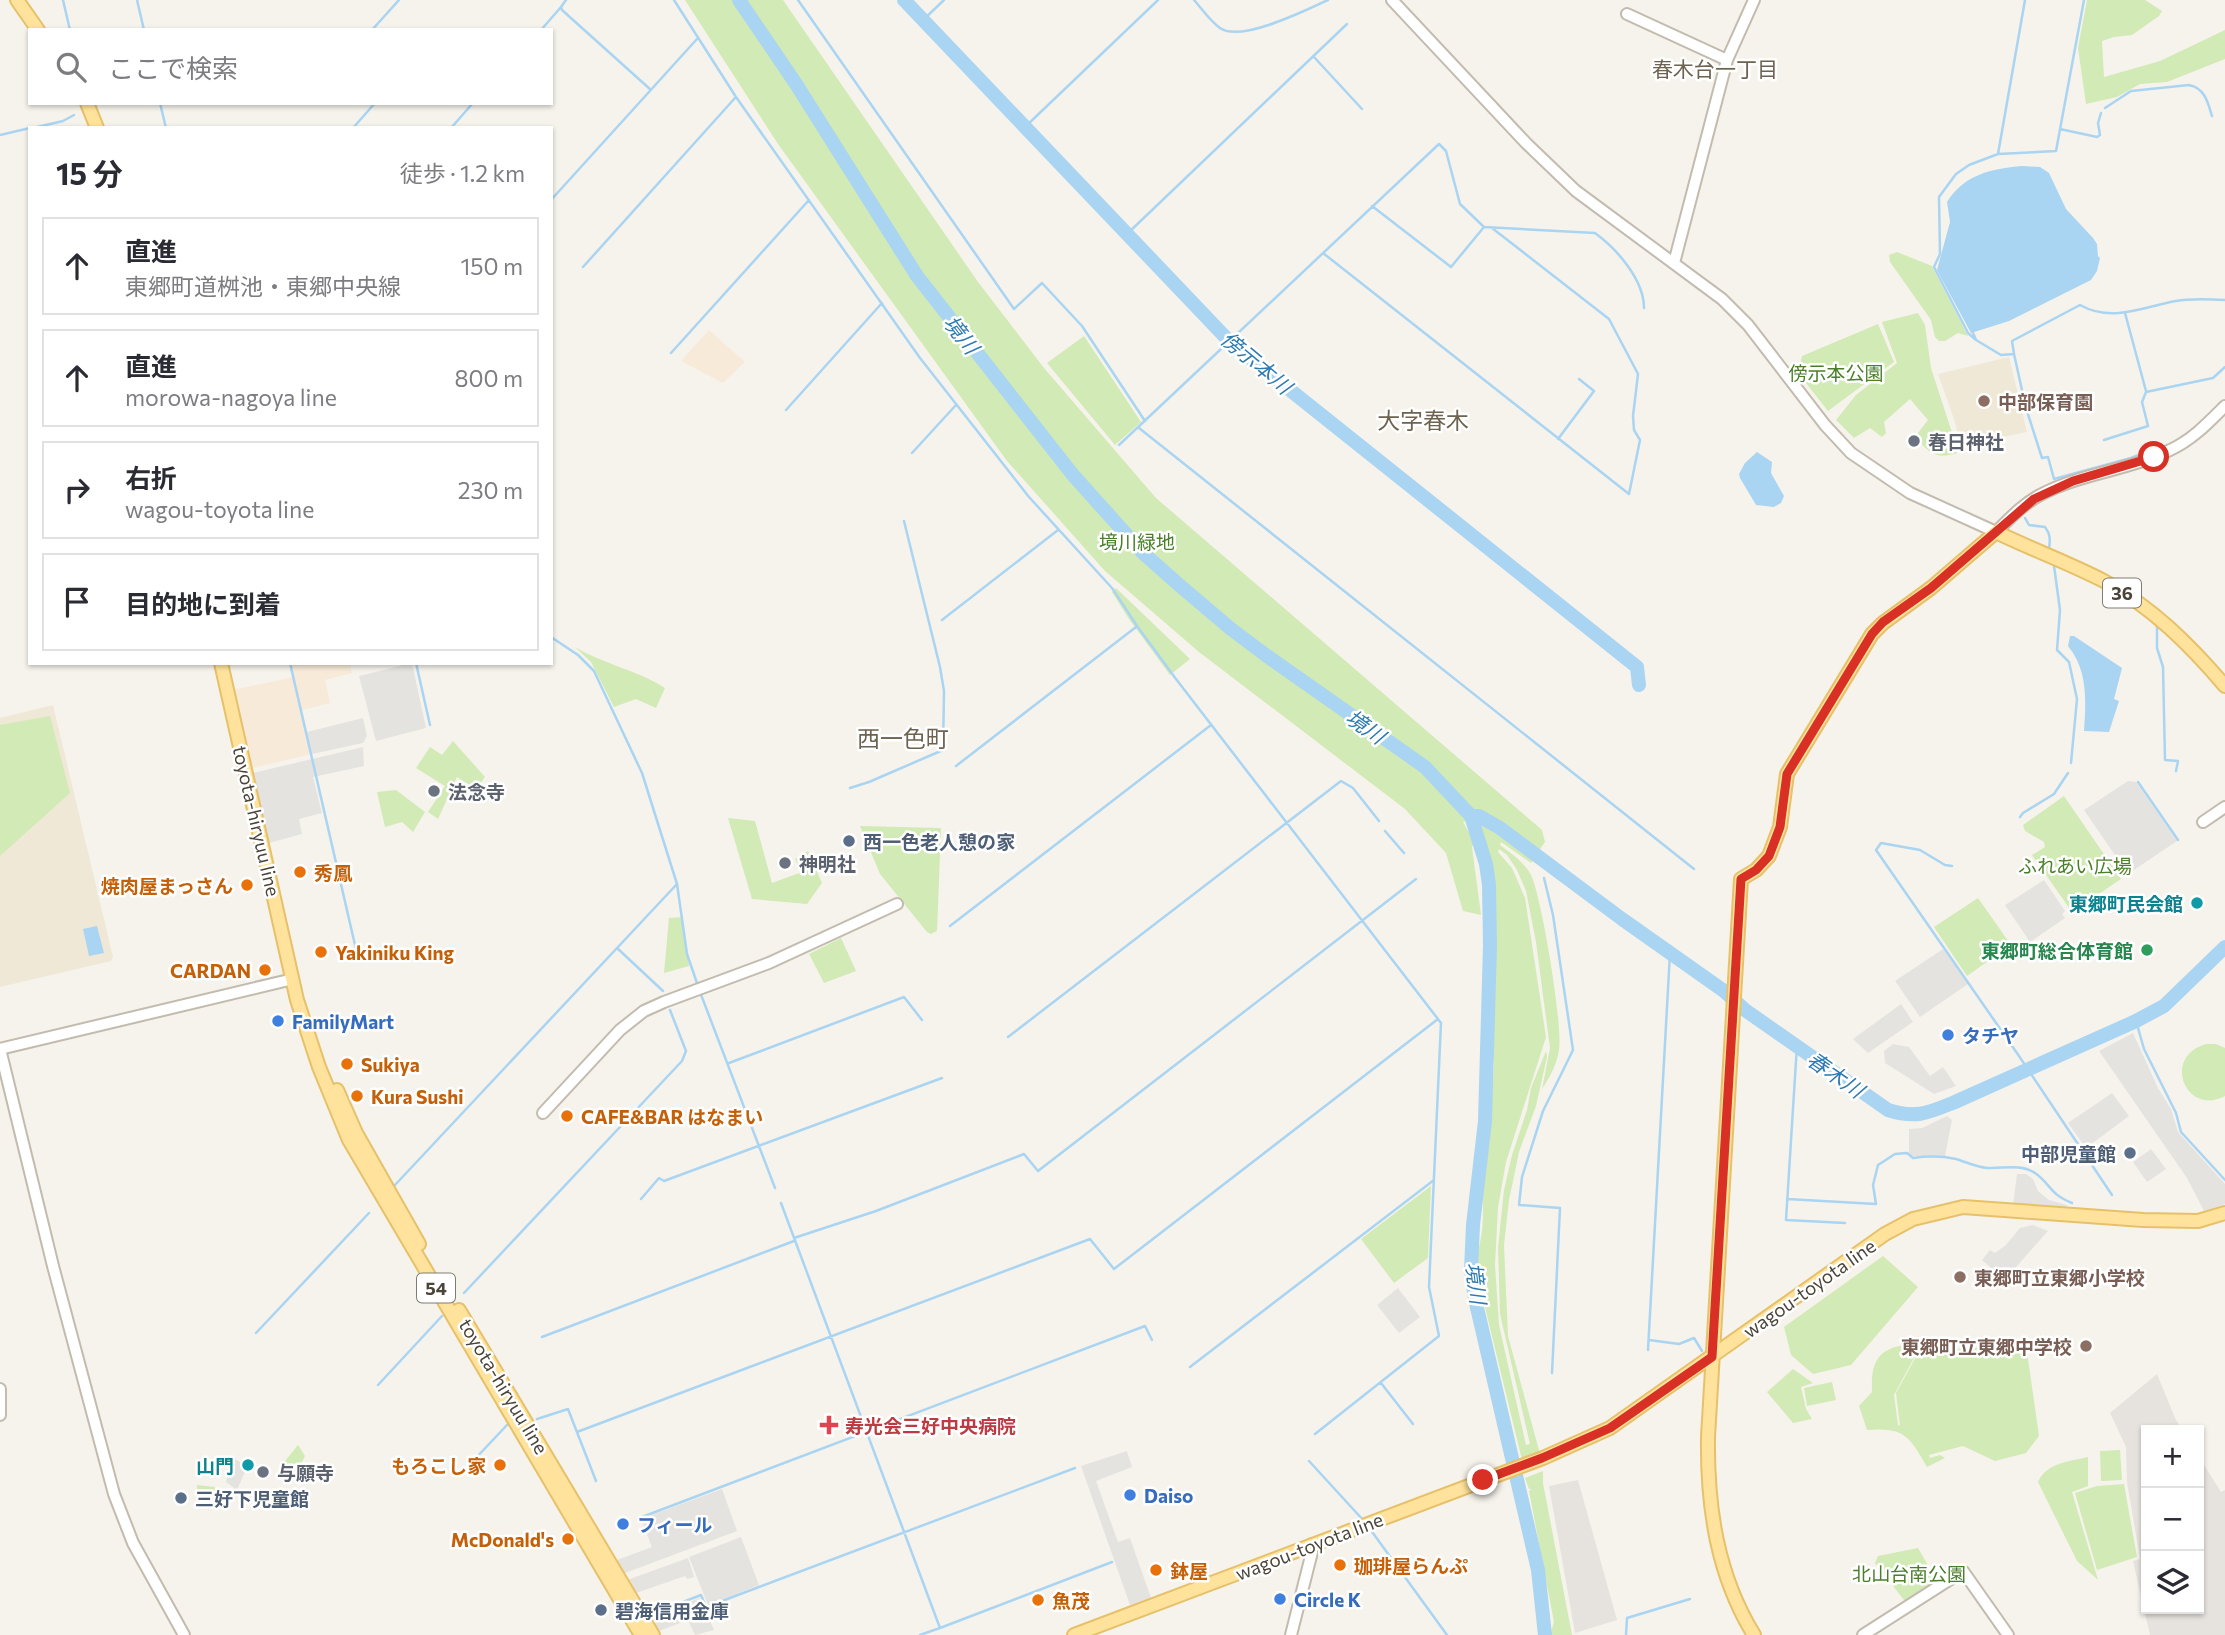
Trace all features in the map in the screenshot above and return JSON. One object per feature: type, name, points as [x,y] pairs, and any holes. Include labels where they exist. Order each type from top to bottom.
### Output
[{"type":"main road","points":[[17,0],[37,28]]},
{"type":"main road","points":[[27,0],[46,28]]},
{"type":"main road","points":[[89,105],[96,126]]},
{"type":"main road","points":[[1754,1635],[1731,1588],[1714,1533],[1707,1485],[1712,1357],[1741,879],[1756,870],[1769,856],[1780,827],[1787,774],[1872,634],[1883,622],[1931,588],[1996,532]]},
{"type":"main road","name":"36","points":[[1996,532],[2103,581],[2142,606],[2193,648],[2225,686]]},
{"type":"main road","name":"toyota-hiryuu line","points":[[221,665],[297,1000],[319,1067],[349,1140],[641,1635]]},
{"type":"main road","name":"toyota-hiryuu line","points":[[293,979],[303,997],[336,1087],[374,1166],[653,1635]]},
{"type":"main road","name":"wagou-toyota line","points":[[1074,1635],[1488,1478],[1610,1428],[1885,1234],[1913,1219],[1964,1207],[2143,1220],[2198,1221],[2225,1213]]},
{"type":"street","points":[[1392,0],[1526,143],[1576,191],[1722,299],[1748,325],[1825,425],[1851,453],[1910,493],[1996,532],[2023,507],[2054,488],[2154,457],[2181,444],[2204,427],[2225,406]]},
{"type":"street","points":[[1674,263],[1727,60],[1754,0]]},
{"type":"street","points":[[1627,14],[1727,60]]},
{"type":"street","points":[[2203,822],[2225,807]]},
{"type":"street","points":[[544,1113],[620,1031],[645,1011],[769,963],[897,904]]},
{"type":"street","points":[[184,1635],[133,1543],[114,1494],[50,1254],[0,1049],[293,979]]},
{"type":"street","points":[[0,1389],[0,1415]]},
{"type":"street","points":[[1292,1635],[1312,1544]]},
{"type":"street","points":[[1863,1635],[1963,1571],[2008,1635]]},
{"type":"shaded area","points":[[709,330],[745,362],[723,383],[681,361]]},
{"type":"shaded area","name":"中部保育園","points":[[2009,357],[2027,432],[1960,446],[1955,422],[1938,374]]},
{"type":"shaded area","points":[[291,665],[350,665],[352,673],[325,680],[330,703],[302,710],[311,754],[250,767],[233,690],[294,677]]},
{"type":"shaded area","points":[[412,665],[426,728],[376,741],[359,676]]},
{"type":"shaded area","points":[[53,705],[113,957],[111,961],[0,987],[0,718]]},
{"type":"shaded area","points":[[363,718],[367,736],[363,743],[312,754],[307,732]]},
{"type":"shaded area","points":[[363,747],[364,766],[313,777],[322,813],[299,819],[302,834],[269,843],[253,773]]},
{"type":"shaded area","points":[[2128,781],[2136,782],[2177,841],[2128,874],[2084,810]]},
{"type":"shaded area","points":[[2044,880],[2065,911],[2062,914],[2065,918],[2030,942],[2005,905]]},
{"type":"shaded area","points":[[1943,949],[1968,984],[1920,1017],[1895,981]]},
{"type":"shaded area","points":[[1901,1004],[1913,1022],[1868,1053],[1853,1039]]},
{"type":"shaded area","points":[[2133,1033],[2158,1088],[2171,1109],[2178,1132],[2225,1184],[2225,1204],[2204,1211],[2187,1178],[2099,1051]]},
{"type":"shaded area","points":[[1893,1044],[1909,1047],[1930,1076],[1943,1067],[1956,1086],[1934,1094],[1885,1063],[1884,1051]]},
{"type":"shaded area","points":[[2112,1093],[2129,1116],[2086,1148],[2068,1123]]},
{"type":"shaded area","points":[[1947,1116],[1952,1120],[1945,1156],[1909,1156],[1909,1129],[1922,1128]]},
{"type":"shaded area","points":[[2151,1149],[2166,1169],[2147,1182],[2133,1162]]},
{"type":"shaded area","points":[[2017,1174],[2026,1174],[2033,1179],[2038,1191],[2049,1200],[2067,1205],[2066,1211],[2013,1205]]},
{"type":"shaded area","points":[[2033,1225],[2048,1231],[2010,1274],[1997,1273],[1982,1260],[1990,1250],[1995,1253],[2006,1245],[2020,1228]]},
{"type":"shaded area","points":[[1398,1288],[1420,1317],[1399,1333],[1377,1305]]},
{"type":"shaded area","points":[[2157,1374],[2179,1425],[2141,1425],[2141,1596],[2133,1561],[2140,1559],[2127,1482],[2126,1447],[2110,1413]]},
{"type":"shaded area","points":[[1127,1451],[1132,1467],[1096,1481],[1118,1542],[1130,1538],[1151,1598],[1130,1605],[1081,1466]]},
{"type":"shaded area","points":[[231,1460],[244,1464],[246,1469],[237,1490],[226,1482]]},
{"type":"shaded area","points":[[2204,1465],[2221,1492],[2225,1490],[2225,1635],[2150,1635],[2145,1614],[2204,1614]]},
{"type":"shaded area","points":[[1578,1480],[1617,1620],[1575,1633],[1549,1486]]},
{"type":"shaded area","points":[[722,1489],[737,1531],[623,1572],[617,1560],[652,1547],[641,1519]]},
{"type":"shaded area","points":[[741,1537],[759,1585],[708,1605],[689,1557]]},
{"type":"shaded area","points":[[688,1558],[694,1577],[687,1579],[685,1576],[636,1593],[627,1580]]},
{"type":"shaded area","points":[[700,1598],[714,1630],[695,1635],[688,1620],[659,1631],[650,1616]]},
{"type":"green space","name":"境川緑地","points":[[685,0],[783,0],[978,282],[1044,368],[1156,498],[1542,830],[1545,842],[1538,852],[1486,815],[1463,822],[1474,842],[1472,847],[1481,915],[1463,911],[1446,853],[1405,809],[1199,652],[1105,571],[1007,461],[778,144]]},
{"type":"green space","points":[[2087,0],[2145,0],[2162,11],[2132,35],[2102,41],[2104,77],[2160,61],[2225,30],[2225,59],[2167,82],[2140,84],[2117,97],[2086,104],[2078,48]]},
{"type":"green space","points":[[1897,252],[1932,266],[1968,336],[1958,333],[1945,341],[1939,341],[1935,337],[1931,320],[1890,262],[1889,255]]},
{"type":"green space","points":[[1918,313],[1925,325],[1931,368],[1955,442],[1957,453],[1950,455],[1935,454],[1918,440],[1918,433],[1928,420],[1910,399],[1884,422],[1886,433],[1882,437],[1870,428],[1854,438],[1836,420],[1856,395],[1897,363],[1882,322]]},
{"type":"green space","name":"傍示本公園","points":[[1878,324],[1894,362],[1828,411],[1798,373],[1802,356]]},
{"type":"green space","points":[[1084,336],[1141,422],[1115,445],[1047,363]]},
{"type":"green space","points":[[1116,588],[1190,659],[1170,675],[1112,592]]},
{"type":"green space","points":[[575,647],[665,688],[656,708],[636,699],[614,707],[591,662]]},
{"type":"green space","points":[[50,716],[70,793],[0,856],[0,725]]},
{"type":"green space","points":[[453,741],[485,777],[476,789],[457,777],[438,819],[428,812],[445,786],[416,768],[430,747],[442,755]]},
{"type":"green space","points":[[396,790],[425,812],[413,832],[402,822],[385,827],[377,792]]},
{"type":"green space","name":"ふれあい広場","points":[[2064,796],[2121,879],[2072,912],[2032,855],[2045,847],[2044,842],[2025,831],[2023,825]]},
{"type":"green space","points":[[728,818],[755,821],[772,883],[802,872],[795,859],[808,851],[822,883],[807,904],[752,899]]},
{"type":"green space","points":[[1483,820],[1535,857],[1531,863],[1501,842],[1500,845],[1528,870],[1536,888],[1551,962],[1558,1015],[1557,1060],[1542,1089],[1550,1048],[1536,942],[1526,891],[1517,870],[1507,855],[1499,849],[1498,852],[1512,868],[1525,898],[1546,1037],[1506,1162],[1498,1207],[1495,1265],[1499,1325],[1526,1445],[1530,1444],[1500,1314],[1498,1248],[1504,1190],[1512,1155],[1527,1110],[1531,1088],[1546,1051],[1547,1057],[1536,1106],[1519,1152],[1509,1200],[1504,1245],[1508,1336],[1540,1454],[1522,1460],[1476,1270],[1482,1231],[1483,1179],[1489,1148],[1494,1064],[1491,1043],[1495,955],[1494,884],[1485,843],[1477,825]]},
{"type":"green space","points":[[860,826],[941,828],[937,931],[931,934],[927,932],[880,874]]},
{"type":"green space","points":[[1978,898],[2011,945],[1967,976],[1934,927]]},
{"type":"green space","points":[[682,917],[689,966],[664,973],[669,918]]},
{"type":"green space","points":[[841,938],[856,971],[824,983],[809,954]]},
{"type":"green space","points":[[2206,1044],[2225,1048],[2225,1096],[2211,1100],[2199,1099],[2190,1092],[2184,1083],[2182,1072],[2184,1061],[2192,1051]]},
{"type":"green space","points":[[1431,1186],[1428,1258],[1394,1283],[1361,1239]]},
{"type":"green space","points":[[1883,1256],[1918,1287],[1851,1365],[1813,1374],[1791,1355],[1784,1327]]},
{"type":"green space","points":[[1922,1343],[1894,1395],[1900,1426],[1896,1393],[1919,1351],[2026,1345],[2039,1436],[2026,1453],[1995,1461],[1963,1446],[1929,1455],[1930,1458],[1940,1455],[1945,1458],[1927,1467],[1905,1436],[1890,1430],[1867,1430],[1859,1406],[1872,1392],[1877,1359],[1890,1349]]},
{"type":"green space","points":[[1793,1369],[1813,1383],[1801,1387],[1806,1409],[1812,1419],[1793,1423],[1767,1392]]},
{"type":"green space","points":[[1832,1382],[1836,1400],[1807,1406],[1804,1388]]},
{"type":"green space","points":[[298,1445],[305,1456],[295,1476],[283,1470],[285,1461]]},
{"type":"green space","points":[[2120,1450],[2122,1480],[2101,1481],[2100,1451]]},
{"type":"green space","points":[[2088,1457],[2088,1486],[2072,1492],[2098,1580],[2077,1561],[2038,1482],[2053,1467]]},
{"type":"green space","points":[[1543,1471],[1572,1635],[1550,1635],[1554,1622],[1529,1491],[1532,1489],[1529,1489],[1525,1478]]},
{"type":"green space","points":[[2124,1484],[2137,1557],[2097,1570],[2075,1493],[2097,1486]]},
{"type":"green space","points":[[197,1485],[215,1487],[212,1509],[196,1508]]},
{"type":"green space","name":"北山台南公園","points":[[1918,1548],[1937,1581],[1908,1601],[1904,1600],[1875,1563],[1878,1556]]},
{"type":"water","points":[[2040,167],[2049,173],[2066,209],[2097,244],[2100,258],[2097,271],[2091,280],[2009,321],[1971,333],[1937,270],[1950,222],[1947,202],[1970,179],[2000,169]]},
{"type":"water","points":[[1757,452],[1772,462],[1771,473],[1784,496],[1781,503],[1774,507],[1756,505],[1740,478],[1739,474],[1745,463]]},
{"type":"water","points":[[2070,636],[2122,668],[2114,699],[2119,701],[2109,732],[2084,731],[2084,686],[2075,655],[2068,646]]},
{"type":"water","points":[[97,926],[104,953],[89,956],[83,929]]},
{"type":"waterway","points":[[63,0],[70,28]]},
{"type":"waterway","points":[[137,0],[144,28]]},
{"type":"waterway","points":[[374,28],[399,0]]},
{"type":"waterway","points":[[566,0],[562,10],[651,90]]},
{"type":"waterway","points":[[674,0],[736,97],[920,358],[1029,497],[1112,588],[1176,679],[1441,1023],[1429,1287],[1439,1336],[1315,1434]]},
{"type":"waterway","name":"境川","points":[[739,0],[796,84],[917,276],[1073,475],[1143,553],[1178,584],[1267,656],[1425,767],[1471,816],[1486,864],[1490,945],[1485,1121],[1473,1225],[1471,1270],[1475,1299],[1538,1570],[1545,1635]]},
{"type":"waterway","points":[[798,0],[1014,309],[1042,283],[1082,326],[1145,421]]},
{"type":"waterway","name":"傍示本川","points":[[904,0],[1230,342],[1637,667],[1639,685]]},
{"type":"waterway","points":[[923,20],[944,0]]},
{"type":"waterway","points":[[1025,127],[1158,0]]},
{"type":"waterway","points":[[1194,0],[1216,25],[1230,32],[1274,23],[1328,0]]},
{"type":"waterway","points":[[1998,154],[2025,0]]},
{"type":"waterway","points":[[1976,340],[1968,333],[1934,267],[1940,254],[1939,197],[1956,174],[1969,165],[1998,154],[2056,151],[2084,0]]},
{"type":"waterway","points":[[543,28],[561,7]]},
{"type":"waterway","points":[[1127,234],[1347,24]]},
{"type":"waterway","points":[[553,198],[697,39]]},
{"type":"waterway","points":[[1314,57],[1362,109]]},
{"type":"waterway","points":[[2105,108],[2131,91],[2189,85],[2202,93],[2212,116]]},
{"type":"waterway","points":[[583,267],[735,98]]},
{"type":"waterway","points":[[160,105],[166,126]]},
{"type":"waterway","points":[[355,126],[373,105]]},
{"type":"waterway","points":[[453,126],[471,105]]},
{"type":"waterway","points":[[2060,129],[2097,137],[2100,135],[2098,123],[2101,113]]},
{"type":"waterway","points":[[42,126],[63,121],[74,115]]},
{"type":"waterway","points":[[0,135],[28,128]]},
{"type":"waterway","points":[[1119,445],[1439,144],[1446,151],[1460,204],[1484,227],[1595,233],[1628,266],[1643,297],[1644,308]]},
{"type":"waterway","points":[[671,353],[809,200]]},
{"type":"waterway","points":[[1372,206],[1451,267],[1484,227]]},
{"type":"waterway","points":[[1323,253],[1629,494],[1640,440],[1634,430],[1633,416],[1638,374],[1609,319],[1492,228]]},
{"type":"waterway","points":[[2014,354],[2012,341],[2080,305],[2104,313],[2116,313],[2182,300],[2225,300]]},
{"type":"waterway","points":[[786,410],[882,303]]},
{"type":"waterway","points":[[2125,313],[2146,391]]},
{"type":"waterway","points":[[1973,333],[1976,340],[2001,355],[2014,354],[2026,408],[2042,458],[2048,457],[2054,479],[2131,458],[2155,448]]},
{"type":"waterway","points":[[2104,440],[2148,426],[2142,402],[2146,392],[2213,378],[2225,367]]},
{"type":"waterway","points":[[1558,439],[1594,391],[1579,379]]},
{"type":"waterway","points":[[912,453],[956,405]]},
{"type":"waterway","points":[[1139,428],[1694,869]]},
{"type":"waterway","points":[[2025,518],[2029,525],[2045,527],[2050,538],[2049,550]]},
{"type":"waterway","points":[[850,788],[943,750],[944,691],[940,667],[904,521]]},
{"type":"waterway","points":[[942,620],[1058,530]]},
{"type":"waterway","points":[[2054,566],[2060,610],[2057,650],[2069,662],[2077,699],[2071,763]]},
{"type":"waterway","points":[[2157,624],[2157,648],[2163,667],[2165,760],[2178,761],[2176,771]]},
{"type":"waterway","points":[[956,766],[1136,627]]},
{"type":"waterway","points":[[395,1185],[677,884],[642,773],[594,671],[578,655],[553,638]]},
{"type":"waterway","points":[[290,665],[358,958]]},
{"type":"waterway","points":[[416,665],[430,725]]},
{"type":"waterway","points":[[950,926],[1211,725]]},
{"type":"waterway","points":[[2020,817],[2054,794],[2068,773]]},
{"type":"waterway","points":[[1008,1037],[1341,781],[1353,788],[1379,821]]},
{"type":"waterway","points":[[2138,782],[2178,840]]},
{"type":"waterway","name":"春木川","points":[[1471,816],[1479,816],[1500,828],[1724,991],[1745,1010],[1888,1110],[1898,1113],[1922,1114],[1937,1109],[2136,1021],[2164,1006],[2225,947]]},
{"type":"waterway","points":[[1385,831],[1404,853]]},
{"type":"waterway","points":[[1952,866],[1945,865],[1920,850],[1881,843],[1876,850],[2112,1195]]},
{"type":"waterway","points":[[1544,878],[1553,915],[1573,1050],[1543,1111],[1522,1177],[1519,1205],[1560,1208],[1552,1373]]},
{"type":"waterway","points":[[794,1238],[876,1211],[1024,1154],[1038,1171],[1416,879]]},
{"type":"waterway","points":[[677,884],[687,954],[698,986]]},
{"type":"waterway","points":[[617,948],[663,991]]},
{"type":"waterway","points":[[1648,1350],[1670,953]]},
{"type":"waterway","points":[[700,992],[775,1188]]},
{"type":"waterway","points":[[729,1063],[904,997],[922,1020]]},
{"type":"waterway","points":[[464,1293],[682,1061],[686,1051],[670,1010]]},
{"type":"waterway","points":[[577,1432],[1090,1239],[1114,1269],[1438,1019]]},
{"type":"waterway","points":[[2136,1021],[2144,1049],[2176,1113],[2181,1132],[2225,1180]]},
{"type":"waterway","points":[[1797,1045],[1786,1220],[1845,1223]]},
{"type":"waterway","points":[[641,1199],[659,1178],[664,1181],[942,1078]]},
{"type":"waterway","points":[[1787,1199],[1876,1204],[1873,1185],[1878,1165],[1895,1154],[1907,1153],[1913,1158],[1951,1158],[1979,1167],[2023,1168],[2035,1173],[2054,1192],[2072,1203]]},
{"type":"waterway","points":[[1190,1367],[1434,1180]]},
{"type":"waterway","points":[[781,1203],[940,1628],[920,1635]]},
{"type":"waterway","points":[[256,1333],[369,1213]]},
{"type":"waterway","points":[[542,1337],[794,1241]]},
{"type":"waterway","points":[[378,1385],[442,1316]]},
{"type":"waterway","points":[[642,1517],[1145,1326],[1152,1340]]},
{"type":"waterway","points":[[1649,1340],[1679,1344],[1694,1338],[1702,1351]]},
{"type":"waterway","points":[[1381,1383],[1413,1424]]},
{"type":"waterway","points":[[537,1419],[568,1409],[596,1481]]},
{"type":"waterway","points":[[474,1460],[507,1425]]},
{"type":"waterway","points":[[1309,1461],[1364,1521]]},
{"type":"waterway","points":[[652,1614],[701,1595],[706,1607],[1075,1468]]},
{"type":"waterway","points":[[1370,1529],[1447,1635]]},
{"type":"waterway","points":[[940,1628],[1112,1562]]},
{"type":"waterway","points":[[1626,1635],[1627,1618],[1690,1599]]},
{"type":"place","name":"中部保育園","points":[[1984,401]]},
{"type":"place","name":"春日神社","points":[[1914,441]]},
{"type":"place","name":"法念寺","points":[[434,791]]},
{"type":"place","name":"西一色老人憩の家","points":[[849,841]]},
{"type":"place","name":"神明社","points":[[785,863]]},
{"type":"place","name":"秀鳳","points":[[300,872]]},
{"type":"place","name":"焼肉屋まっさん","points":[[247,885]]},
{"type":"place","name":"東郷町民会館","points":[[2197,903]]},
{"type":"place","name":"東郷町総合体育館","points":[[2147,950]]},
{"type":"place","name":"Yakiniku King","points":[[321,952]]},
{"type":"place","name":"CARDAN","points":[[265,970]]},
{"type":"place","name":"FamilyMart","points":[[278,1021]]},
{"type":"place","name":"タチヤ","points":[[1948,1035]]},
{"type":"place","name":"Sukiya","points":[[347,1064]]},
{"type":"place","name":"Kura Sushi","points":[[357,1096]]},
{"type":"place","name":"CAFE&BAR はなまい","points":[[567,1116]]},
{"type":"place","name":"中部児童館","points":[[2130,1153]]},
{"type":"place","name":"東郷町立東郷小学校","points":[[1960,1277]]},
{"type":"place","name":"東郷町立東郷中学校","points":[[2086,1346]]},
{"type":"place","name":"寿光会三好中央病院","points":[[829,1425]]},
{"type":"place","name":"山門","points":[[248,1465]]},
{"type":"place","name":"もろこし家","points":[[500,1465]]},
{"type":"place","name":"与願寺","points":[[263,1472]]},
{"type":"place","name":"Daiso","points":[[1130,1495]]},
{"type":"place","name":"三好下児童館","points":[[181,1498]]},
{"type":"place","name":"フィール","points":[[623,1524]]},
{"type":"place","name":"McDonald's","points":[[568,1539]]},
{"type":"place","name":"珈琲屋らんぷ","points":[[1340,1565]]},
{"type":"place","name":"鉢屋","points":[[1156,1570]]},
{"type":"place","name":"Circle K","points":[[1280,1599]]},
{"type":"place","name":"魚茂","points":[[1038,1600]]},
{"type":"place","name":"碧海信用金庫","points":[[601,1610]]},
{"type":"district","name":"春木台一丁目","points":[[1715,68]]},
{"type":"district","name":"大字春木","points":[[1423,420]]},
{"type":"district","name":"西一色町","points":[[903,738]]},
{"type":"route","points":[[1483,1480],[1610,1428],[1712,1357],[1741,879],[1756,870],[1769,856],[1780,827],[1787,774],[1872,634],[1883,622],[1931,588],[2034,499],[2073,481],[2154,457]]}]
